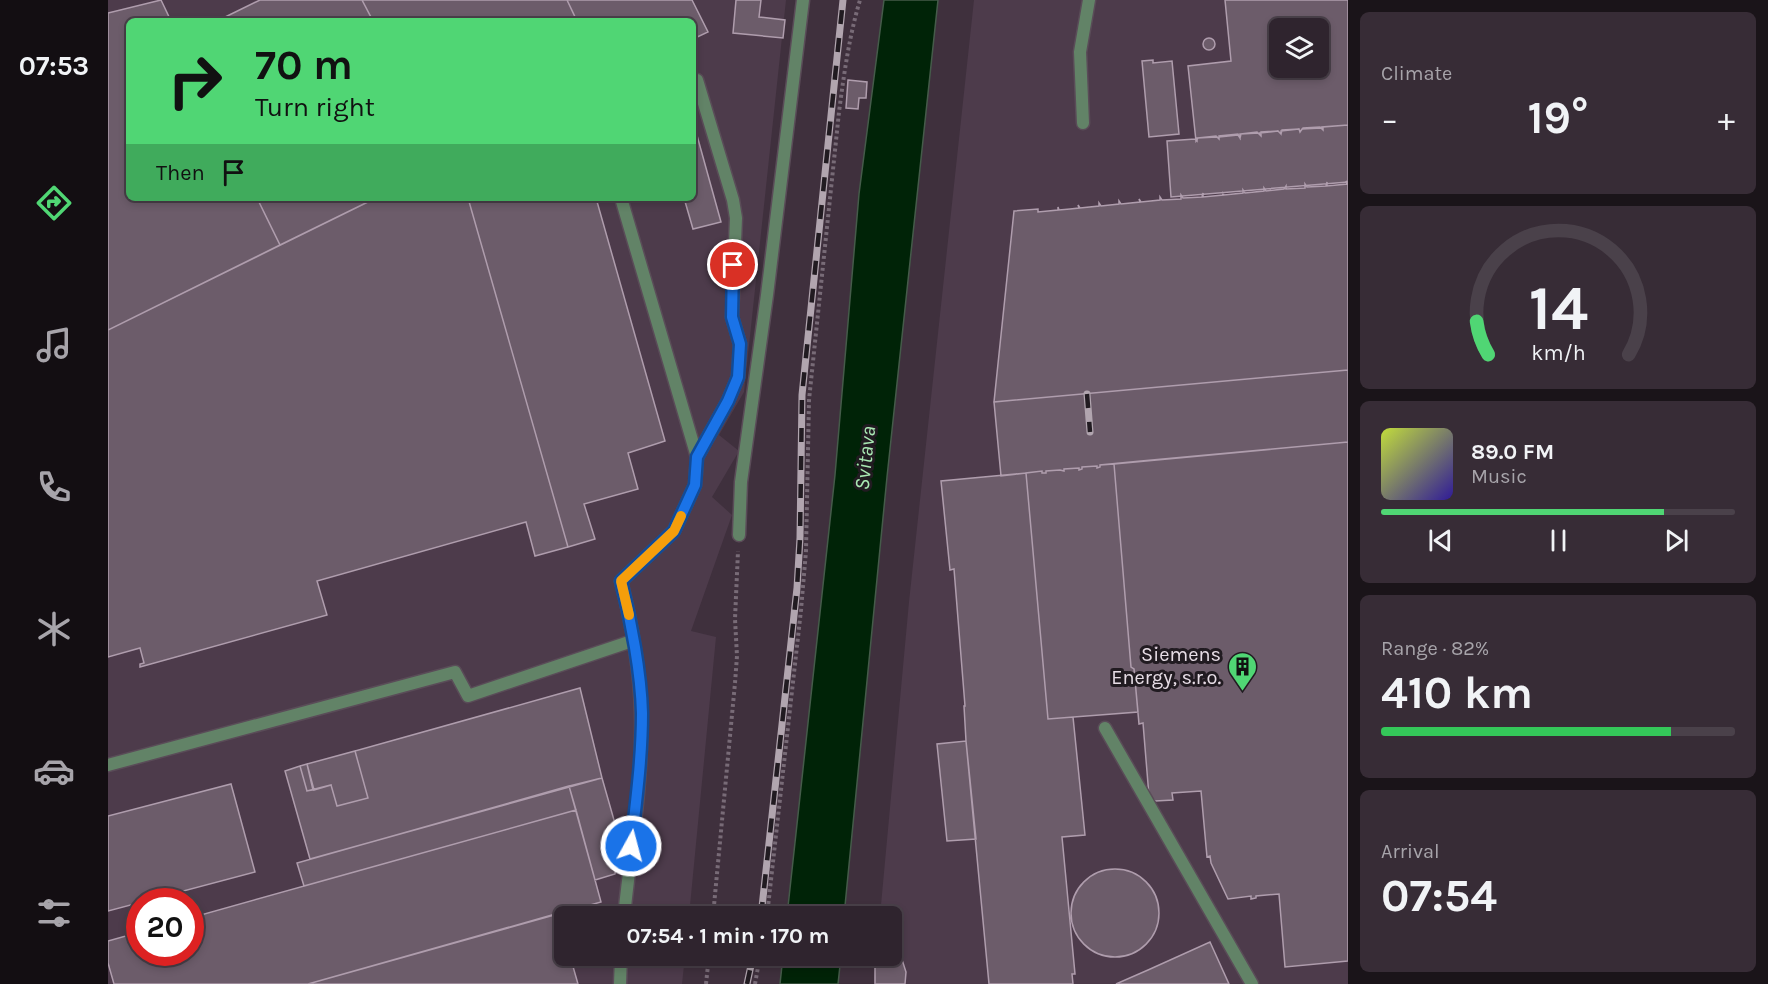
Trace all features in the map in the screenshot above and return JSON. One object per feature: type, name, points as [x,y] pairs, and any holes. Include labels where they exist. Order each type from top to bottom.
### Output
[{"type":"lane","points":[[739,535],[741,482],[767,295],[803,0]]},
{"type":"lane","points":[[1083,123],[1080,52],[1089,0]]},
{"type":"lane","points":[[696,80],[733,200],[736,218],[732,317],[740,344],[738,377],[728,401],[697,457]]},
{"type":"lane","points":[[622,201],[697,457],[695,485],[674,531],[621,581],[640,680],[642,713],[638,784],[625,906]]},
{"type":"lane","points":[[108,765],[454,672],[468,696],[632,641]]},
{"type":"lane","points":[[1105,728],[1252,984]]},
{"type":"lane","points":[[620,984],[621,966]]},
{"type":"path","points":[[768,906],[804,583],[809,475],[809,400],[839,112],[845,65],[860,0]]},
{"type":"path","points":[[714,906],[737,656],[735,619],[739,535]]},
{"type":"path","points":[[706,984],[708,966]]},
{"type":"path","points":[[755,984],[758,966]]},
{"type":"shaded area","points":[[108,0],[786,0],[744,392],[719,435],[739,451],[712,497],[732,515],[691,631],[716,637],[690,906],[554,906],[554,966],[684,966],[682,984],[108,984]]},
{"type":"shaded area","points":[[974,0],[1348,0],[1348,984],[874,984],[875,966],[902,966],[902,906],[881,906],[909,602]]},
{"type":"water","name":"Svitava","points":[[884,0],[938,0],[887,477],[845,906],[788,906],[835,475],[859,194]]},
{"type":"water","points":[[782,966],[840,966],[838,984],[780,984]]},
{"type":"building","points":[[161,0],[170,18],[126,18],[126,201],[258,201],[280,245],[108,330],[108,13]]},
{"type":"building","points":[[260,0],[362,0],[371,18],[223,18]]},
{"type":"building","points":[[362,0],[567,0],[576,18],[371,18]]},
{"type":"building","points":[[567,0],[692,0],[708,32],[696,38],[696,18],[576,18]]},
{"type":"building","points":[[736,0],[761,0],[759,17],[785,20],[783,38],[733,33]]},
{"type":"building","points":[[1225,0],[1348,0],[1348,125],[1323,127],[1323,130],[1320,127],[1303,128],[1300,132],[1299,129],[1282,130],[1281,134],[1278,131],[1261,132],[1261,136],[1257,132],[1241,134],[1240,138],[1238,134],[1219,136],[1219,139],[1216,136],[1198,138],[1196,141],[1188,66],[1231,61]]},
{"type":"building","points":[[1209,38],[1215,44],[1209,50],[1203,44]]},
{"type":"building","points":[[1153,60],[1153,63],[1172,61],[1179,134],[1149,137],[1142,61]]},
{"type":"building","points":[[848,80],[867,82],[866,98],[859,98],[858,109],[846,108]]},
{"type":"building","points":[[1348,125],[1348,182],[1171,197],[1167,141],[1195,139],[1197,141],[1197,138],[1217,137],[1219,139],[1219,137],[1238,135],[1240,138],[1240,134],[1259,133],[1261,136],[1260,133],[1278,131],[1281,134],[1281,131],[1299,129],[1300,132],[1302,129],[1321,128],[1323,130],[1322,127]]},
{"type":"building","points":[[696,132],[721,222],[693,229],[685,201],[696,201]]},
{"type":"building","points":[[1346,181],[1348,183],[1348,370],[994,402],[1014,211],[1038,209],[1038,212],[1058,210],[1058,207],[1059,210],[1070,209],[1079,208],[1078,205],[1080,208],[1099,206],[1099,203],[1101,206],[1119,204],[1119,201],[1121,204],[1140,202],[1139,199],[1141,202],[1160,200],[1160,197],[1162,200],[1181,199],[1181,195],[1183,198],[1202,197],[1203,193],[1203,197],[1223,195],[1222,192],[1224,195],[1243,193],[1243,190],[1245,193],[1264,191],[1264,188],[1266,191],[1284,189],[1286,186],[1286,189],[1305,188],[1305,184],[1307,187],[1326,186],[1327,182],[1327,186],[1347,184]]},
{"type":"building","points":[[258,201],[370,201],[280,245]]},
{"type":"building","points":[[370,201],[469,201],[568,547],[535,556],[526,522],[317,581],[327,615],[140,667],[140,664],[144,663],[140,648],[108,657],[108,330]]},
{"type":"building","points":[[469,201],[597,201],[665,441],[628,453],[638,489],[584,504],[595,539],[568,547]]},
{"type":"building","points":[[1348,370],[1348,442],[1001,476],[994,402]]},
{"type":"building","name":"Siemens Energy, s.r.o.","points":[[1348,442],[1348,961],[1285,967],[1279,894],[1256,896],[1251,899],[1251,896],[1228,899],[1210,856],[1207,857],[1201,791],[1172,793],[1173,800],[1155,801],[1149,796],[1143,723],[1139,724],[1134,669],[1131,667],[1114,464]]},
{"type":"building","points":[[1114,464],[1131,667],[1134,669],[1138,712],[1048,719],[1026,473],[1042,471],[1046,473],[1046,471],[1079,468],[1079,470],[1082,467],[1097,466],[1097,468],[1100,465]]},
{"type":"building","points":[[1026,473],[1048,719],[1073,717],[1085,835],[1062,837],[1075,974],[1072,974],[1073,984],[989,984],[966,741],[954,569],[950,570],[941,481]]},
{"type":"building","points":[[580,688],[602,778],[310,859],[285,771],[300,766],[307,791],[331,785],[337,806],[368,798],[355,751]]},
{"type":"building","points":[[966,741],[976,839],[947,841],[937,744]]},
{"type":"building","points":[[355,751],[368,798],[337,806],[331,785],[314,790],[307,764]]},
{"type":"building","points":[[307,764],[313,790],[307,791],[300,766]]},
{"type":"building","points":[[602,778],[618,834],[615,874],[595,880],[569,786]]},
{"type":"building","points":[[231,784],[255,872],[195,888],[126,888],[126,906],[108,911],[108,816]]},
{"type":"building","points":[[569,786],[576,810],[304,886],[297,863]]},
{"type":"building","points":[[576,810],[601,902],[587,906],[554,906],[554,915],[308,984],[114,984],[108,963],[108,941],[126,936],[126,966],[204,966],[204,914]]},
{"type":"building","points":[[1106,869],[1124,869],[1140,876],[1152,888],[1159,904],[1159,922],[1152,938],[1140,950],[1124,957],[1106,957],[1090,950],[1078,938],[1071,922],[1071,904],[1078,888],[1090,876]]},
{"type":"building","points":[[554,914],[554,966],[573,966],[578,984],[308,984]]},
{"type":"building","points":[[1210,942],[1229,984],[1116,984],[1148,970]]},
{"type":"building","points":[[902,960],[906,972],[905,984],[875,984],[875,966],[902,966]]},
{"type":"railway","points":[[762,906],[797,588],[802,395],[843,0]]},
{"type":"railway","points":[[1087,394],[1090,432]]},
{"type":"railway","points":[[747,984],[751,966]]},
{"type":"slow traffic","points":[[629,615],[621,581],[674,531],[681,516]]},
{"type":"place","name":"Siemens Energy, s.r.o.","points":[[1242,692]]},
{"type":"route","points":[[631,846],[638,784],[642,713],[640,680],[621,581],[674,531],[695,485],[697,457],[728,401],[738,377],[740,344],[732,317],[733,265]]}]
